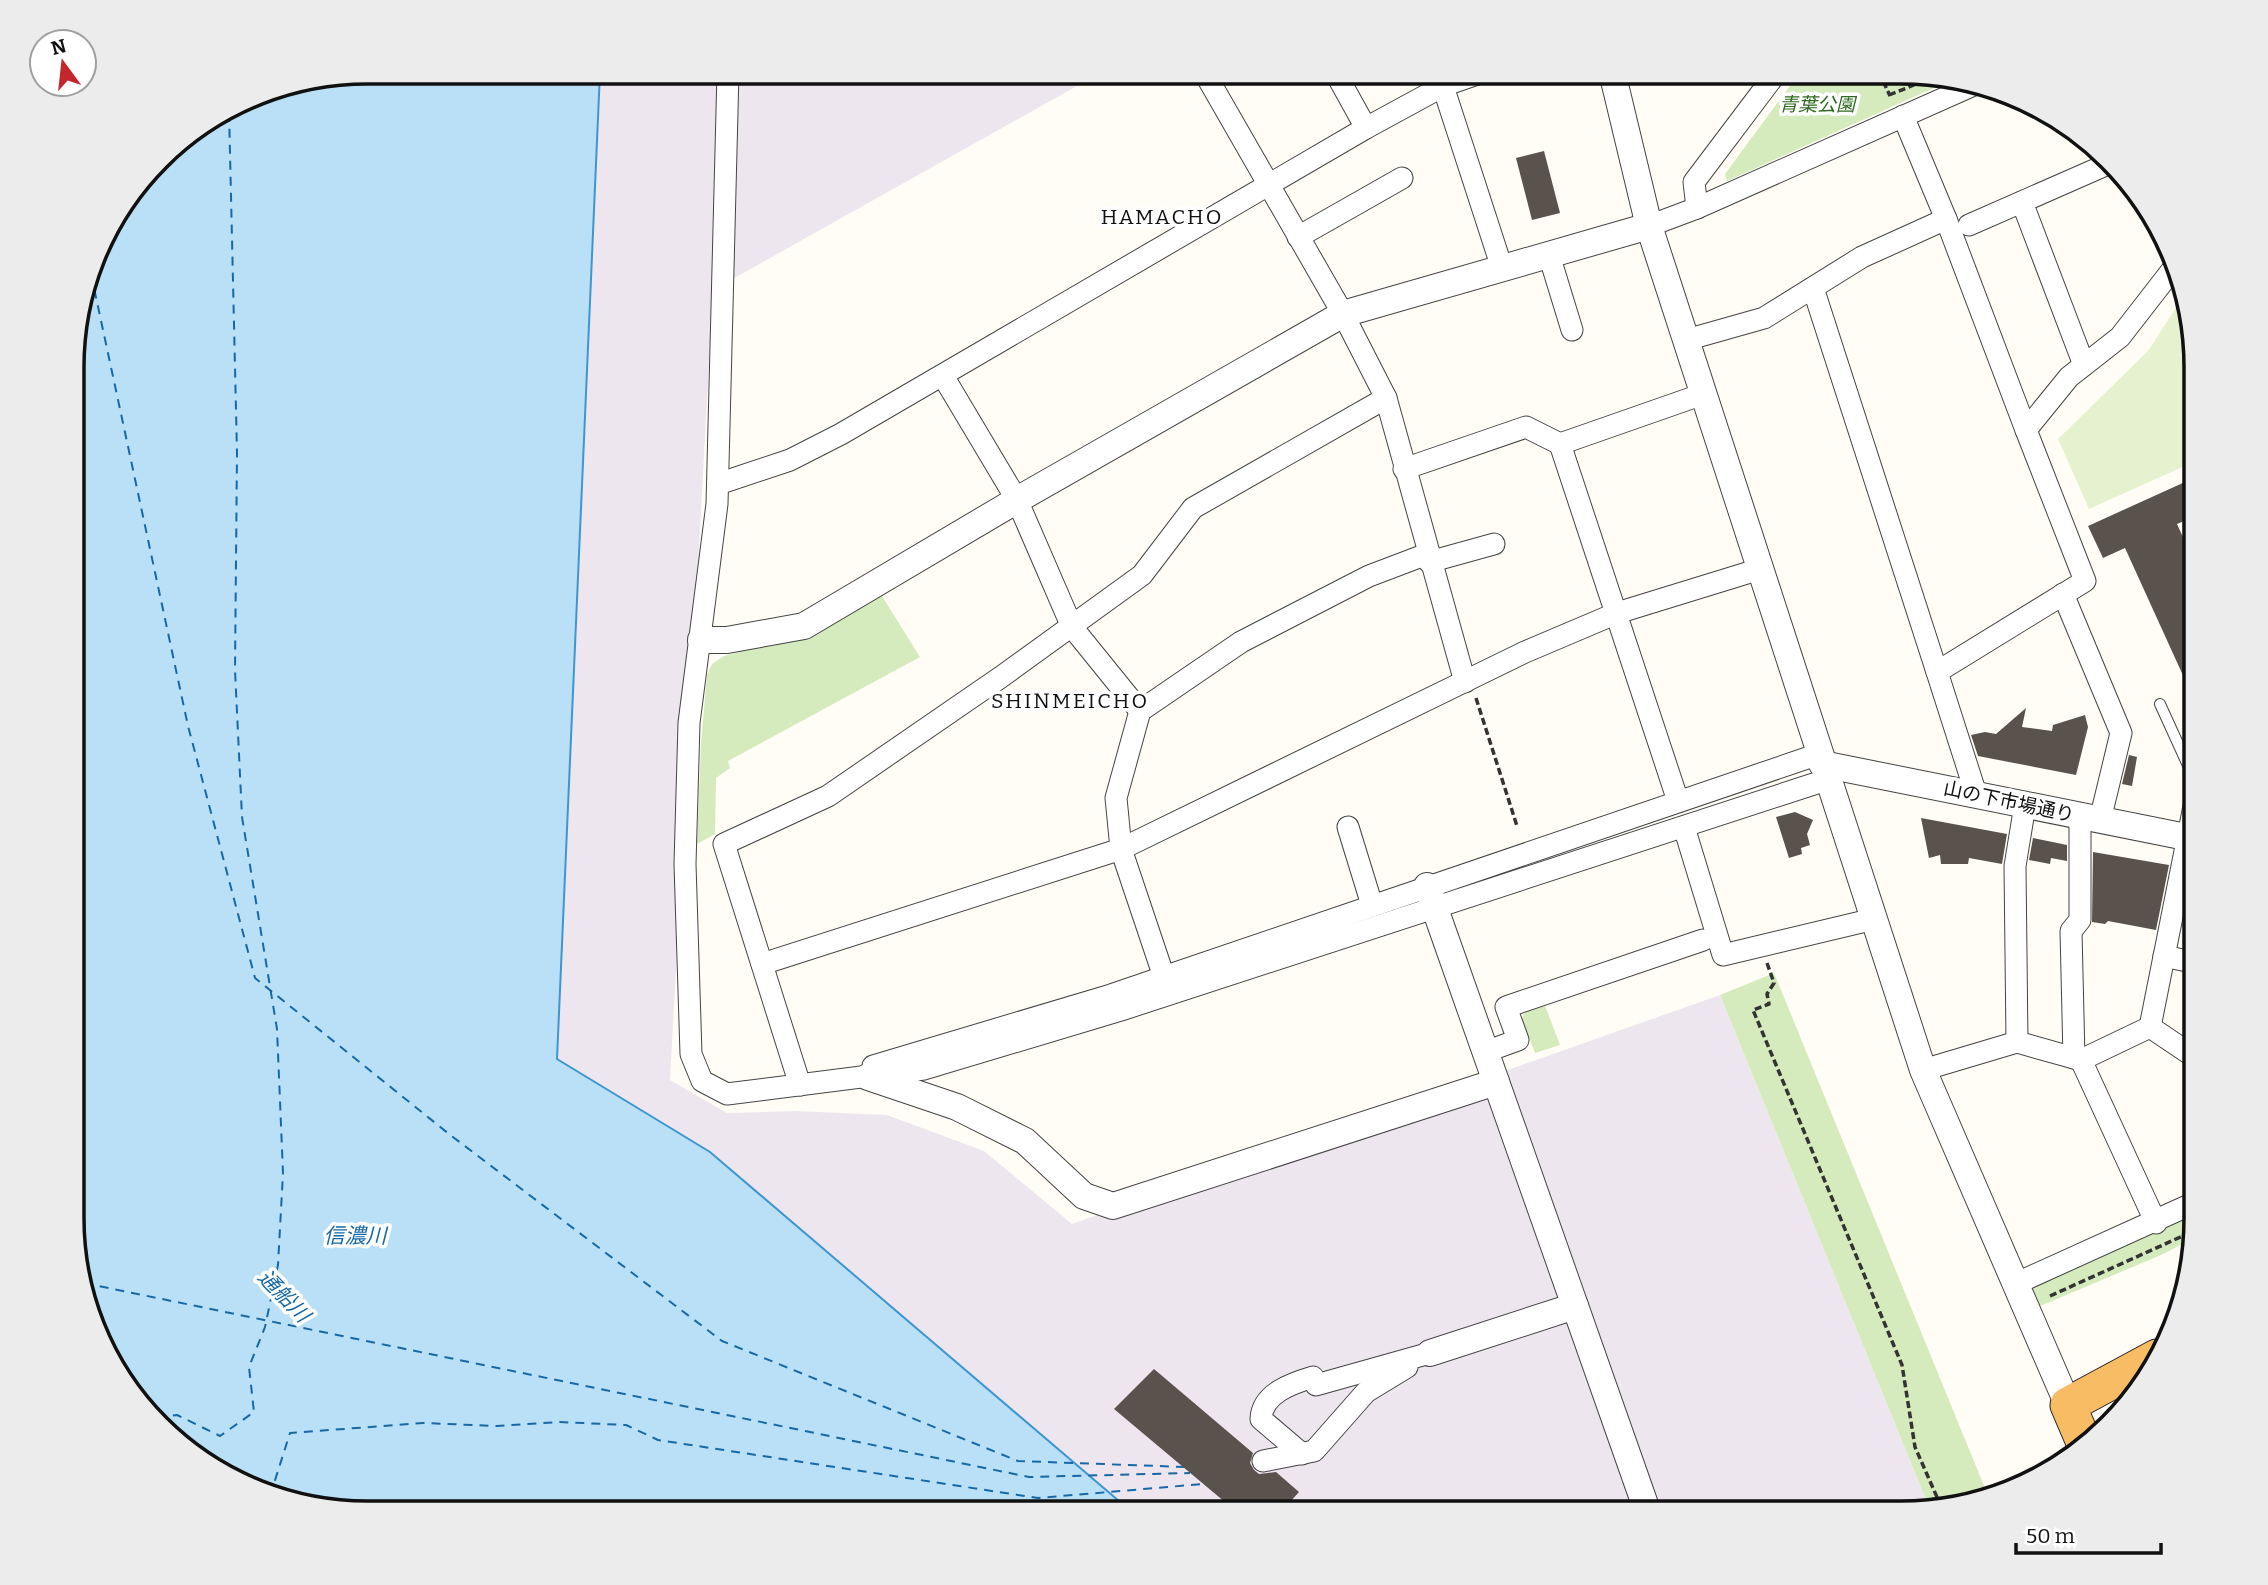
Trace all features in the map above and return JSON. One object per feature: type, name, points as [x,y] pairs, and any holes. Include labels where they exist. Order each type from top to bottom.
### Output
[{"type":"highway","points":[[2081,1436],[2068,1405],[2142,1365]]},
{"type":"street","points":[[728,84],[718,484],[690,723],[685,864],[691,1054],[702,1081],[727,1094],[924,1069],[1121,1010],[1431,897],[1678,801],[1822,766]]},
{"type":"street","points":[[1211,84],[1343,314],[1386,398],[1428,558],[1467,681]]},
{"type":"street","points":[[1342,84],[1366,128]]},
{"type":"street","points":[[718,484],[790,460],[943,376],[1366,128],[1434,84]]},
{"type":"street","points":[[1444,84],[1502,268]]},
{"type":"street","points":[[1615,84],[1649,226],[1822,766],[1923,1070],[2068,1405]]},
{"type":"street","points":[[1697,208],[1694,182],[1768,84]]},
{"type":"street","points":[[701,640],[727,640],[804,626],[1017,500],[1343,314],[1649,226],[1697,208],[1899,112],[1958,90]]},
{"type":"street","points":[[1899,112],[1946,219],[2085,581],[1937,672]]},
{"type":"street","points":[[1969,225],[2101,167]]},
{"type":"street","points":[[1298,237],[1402,178]]},
{"type":"street","points":[[2022,202],[2084,365]]},
{"type":"street","points":[[1686,340],[1764,318],[1863,257],[1946,219]]},
{"type":"street","points":[[1549,255],[1572,330]]},
{"type":"street","points":[[2026,430],[2069,377],[2120,337],[2168,275]]},
{"type":"street","points":[[1812,288],[1976,794]]},
{"type":"street","points":[[943,376],[1017,500],[1072,627],[1140,711]]},
{"type":"street","points":[[1560,444],[1703,394]]},
{"type":"street","points":[[807,1085],[762,964],[724,844],[828,796],[1072,627],[1142,575],[1193,508],[1386,398]]},
{"type":"street","points":[[1404,469],[1526,427],[1560,444],[1678,801]]},
{"type":"street","points":[[1164,977],[1121,849],[1116,798],[1140,711],[1241,642],[1369,576],[1428,558],[1494,544]]},
{"type":"street","points":[[762,964],[1121,849],[1525,652],[1617,613],[1760,569]]},
{"type":"street","points":[[2063,594],[2120,733],[2090,818],[2080,920],[2071,931],[2077,1059],[2155,1223]]},
{"type":"street","points":[[807,1085],[1164,977],[1372,905],[1431,897],[1684,827],[1822,766]]},
{"type":"street","name":"山の下市場通り","points":[[1822,766],[2184,837]]},
{"type":"street","points":[[2017,1042],[2015,866],[2025,804]]},
{"type":"street","points":[[1348,827],[1372,905]]},
{"type":"street","points":[[1684,827],[1723,955],[1874,919]]},
{"type":"street","points":[[2150,1027],[2184,869]]},
{"type":"street","points":[[1431,897],[1644,1501]]},
{"type":"street","points":[[1485,1052],[1518,1040],[1506,1007],[1703,940]]},
{"type":"street","points":[[2164,956],[2184,960]]},
{"type":"street","points":[[1923,1070],[2017,1042],[2077,1059],[2150,1027]]},
{"type":"street","points":[[2150,1027],[2184,1050]]},
{"type":"street","points":[[868,1077],[957,1107],[1025,1141],[1084,1195],[1113,1206],[1496,1082]]},
{"type":"street","points":[[2015,1284],[2184,1208]]},
{"type":"street","points":[[1303,1454],[1261,1419],[1261,1413],[1283,1386],[1313,1377],[1316,1385],[1430,1353],[1575,1306]]},
{"type":"street","points":[[1263,1461],[1314,1451],[1366,1392],[1430,1353]]},
{"type":"lane","points":[[2160,704],[2184,757]]},
{"type":"path","points":[[1884,84],[1899,112]]},
{"type":"path","points":[[1889,96],[1914,85]]},
{"type":"path","points":[[1467,681],[1517,826]]},
{"type":"path","points":[[1761,946],[1774,983],[1767,994],[1769,1004],[1753,1010],[1902,1365],[1915,1447],[1938,1499]]},
{"type":"path","points":[[2050,1296],[2183,1236]]},
{"type":"shaded area","points":[[599,84],[1081,84],[713,290],[670,1080],[727,1113],[795,1111],[887,1115],[984,1151],[1072,1224],[1720,995],[1926,1500],[1119,1501],[710,1152],[557,1059]]},
{"type":"green space","name":"青葉公園","points":[[1791,84],[1938,86],[1727,181],[1725,174]]},
{"type":"green space","points":[[2177,306],[2184,367],[2184,466],[2089,509],[2058,439],[2148,351]]},
{"type":"green space","points":[[880,593],[920,657],[728,761],[730,768],[716,778],[715,834],[697,844],[701,743],[707,675],[712,664],[724,656],[804,635]]},
{"type":"green space","points":[[1774,973],[1985,1488],[1956,1496],[1926,1500],[1720,995]]},
{"type":"green space","points":[[1544,1003],[1560,1045],[1535,1053],[1522,1019],[1526,1009]]},
{"type":"green space","points":[[2184,1207],[2183,1244],[2161,1255],[2026,1312],[2015,1284]]},
{"type":"water","name":"信濃川","points":[[599,84],[557,1059],[710,1152],[1119,1501],[330,1499],[276,1486],[242,1472],[210,1453],[181,1431],[154,1404],[113,1343],[99,1309],[89,1273],[84,1218],[86,330],[99,276],[113,242],[132,210],[154,181],[181,154],[242,113],[276,99],[330,86]]},
{"type":"building","points":[[1544,151],[1560,213],[1532,220],[1516,158]]},
{"type":"building","points":[[2184,482],[2184,521],[2177,524],[2184,539],[2184,678],[2125,548],[2103,558],[2088,526]]},
{"type":"building","points":[[2026,708],[2022,727],[2052,731],[2053,725],[2085,715],[2088,727],[2076,775],[1978,756],[1971,735],[1985,732],[1996,734]]},
{"type":"building","points":[[2129,755],[2137,757],[2132,786],[2122,784]]},
{"type":"building","points":[[1795,812],[1813,820],[1807,834],[1810,845],[1801,848],[1802,854],[1789,858],[1776,817]]},
{"type":"building","points":[[1921,818],[2007,834],[2002,864],[1969,858],[1968,864],[1941,864],[1940,855],[1929,858]]},
{"type":"building","points":[[2033,838],[2067,845],[2067,861],[2051,858],[2050,864],[2029,860]]},
{"type":"building","points":[[2093,852],[2169,865],[2156,930],[2108,921],[2105,924],[2092,922]]},
{"type":"building","points":[[1154,1369],[1253,1453],[1250,1463],[1254,1470],[1259,1474],[1276,1472],[1299,1492],[1291,1501],[1224,1501],[1114,1409]]},
{"type":"ferry route","points":[[165,1416],[177,1415],[220,1436],[254,1412],[249,1367],[265,1327],[278,1265],[283,1173],[277,1029],[242,817],[235,670],[237,453],[229,120]]},
{"type":"ferry route","points":[[95,291],[188,726],[255,978],[449,1134],[722,1341],[1018,1461],[1185,1467]]},
{"type":"ferry route","points":[[92,1285],[1029,1477],[1190,1473]]},
{"type":"ferry route","points":[[274,1485],[290,1433],[423,1423],[497,1426],[560,1422],[626,1425],[658,1440],[1038,1498],[1203,1484]]},
{"type":"district","name":"HAMACHO","points":[[1162,217]]},
{"type":"district","name":"SHINMEICHO","points":[[1070,701]]},
{"type":"water label","name":"通船川","points":[[284,1296]]}]
